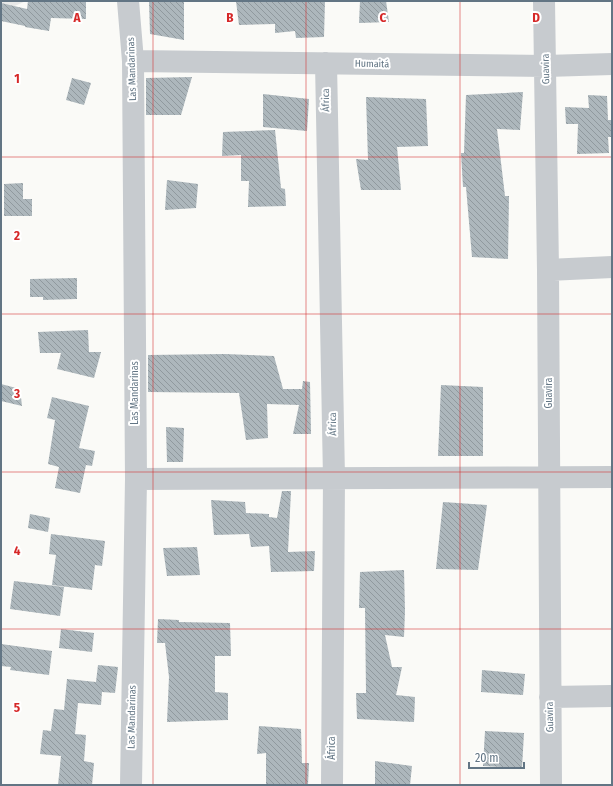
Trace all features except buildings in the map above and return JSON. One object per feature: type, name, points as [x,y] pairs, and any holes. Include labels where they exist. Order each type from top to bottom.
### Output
[{"type":"street","name":"Las Mandarinas","points":[[128,1],[133,61],[136,480],[131,785]]},
{"type":"street","name":"Guavira","points":[[544,1],[548,270],[551,785]]},
{"type":"street","name":"Humaitá","points":[[133,61],[546,66],[612,64]]},
{"type":"street","name":"África","points":[[326,63],[334,478],[332,785]]},
{"type":"street","points":[[548,270],[612,267]]},
{"type":"street","points":[[136,480],[612,477]]},
{"type":"street","points":[[550,697],[612,696]]},
{"type":"shaded area","points":[[1,1],[26,1],[1,12]]}]
